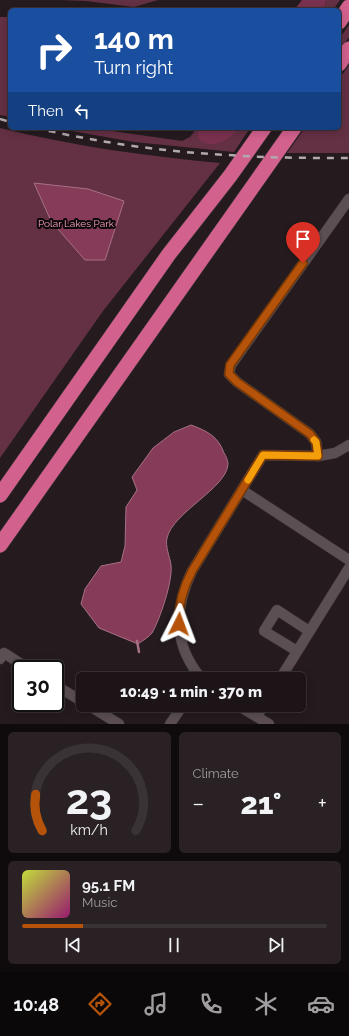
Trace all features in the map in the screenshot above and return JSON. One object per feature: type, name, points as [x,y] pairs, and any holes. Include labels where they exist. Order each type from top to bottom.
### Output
[{"type":"highway","points":[[341,19],[349,7]]},
{"type":"highway","points":[[341,61],[349,49]]},
{"type":"highway","points":[[0,495],[168,254],[230,176],[263,130]]},
{"type":"highway","points":[[0,545],[293,130]]},
{"type":"street","points":[[318,456],[316,442],[310,434],[237,382],[229,374],[230,365],[349,199]]},
{"type":"street","points":[[197,672],[186,656],[182,642],[179,619],[180,600],[184,586],[263,455],[318,456],[335,453],[349,445]]},
{"type":"street","points":[[242,490],[349,560]]},
{"type":"street","points":[[284,672],[349,568]]},
{"type":"street","points":[[297,651],[264,631],[277,610],[310,631]]},
{"type":"street","points":[[0,658],[4,653],[15,660]]},
{"type":"street","points":[[64,690],[76,698]]},
{"type":"street","points":[[99,712],[119,724]]},
{"type":"street","points":[[170,724],[178,712]]},
{"type":"street","points":[[250,712],[269,724]]},
{"type":"street","points":[[257,716],[260,712]]},
{"type":"green space","points":[[59,0],[158,0],[134,7],[86,1]]},
{"type":"green space","points":[[326,0],[340,0],[334,8],[324,8]]},
{"type":"green space","points":[[0,17],[8,17],[8,117],[0,115]]},
{"type":"green space","points":[[349,25],[349,37],[341,49],[341,36]]},
{"type":"green space","points":[[349,65],[349,153],[287,153],[304,130],[341,130],[341,76]]},
{"type":"green space","name":"Polar Lakes Park","points":[[0,128],[109,150],[220,163],[103,311],[0,458]]},
{"type":"green space","points":[[66,130],[105,130],[182,141],[190,137],[195,130],[197,130],[197,135],[200,140],[237,130],[249,130],[234,152],[134,142]]},
{"type":"shaded area","points":[[302,0],[326,0],[324,8],[296,8]]},
{"type":"shaded area","points":[[198,130],[237,130],[221,142],[212,144],[208,144],[200,140],[197,133]]},
{"type":"shaded area","points":[[34,183],[88,189],[124,201],[105,260],[85,260],[51,221]]},
{"type":"shaded area","points":[[191,425],[207,432],[219,442],[227,458],[228,464],[225,473],[219,482],[189,509],[171,528],[167,538],[167,548],[171,572],[165,600],[159,619],[152,633],[138,644],[99,628],[81,604],[85,589],[101,566],[121,562],[125,546],[126,507],[137,490],[132,477],[153,448],[174,432]]},
{"type":"waterway","points":[[137,641],[139,652]]},
{"type":"railway","points":[[0,119],[8,121]]},
{"type":"railway","points":[[45,130],[107,142],[204,154],[258,157],[349,158]]},
{"type":"slow traffic","points":[[248,480],[263,455],[318,456],[316,442],[314,440]]},
{"type":"route","points":[[179,624],[180,600],[184,586],[263,455],[318,456],[316,442],[310,434],[237,382],[229,374],[230,365],[303,263]]}]
